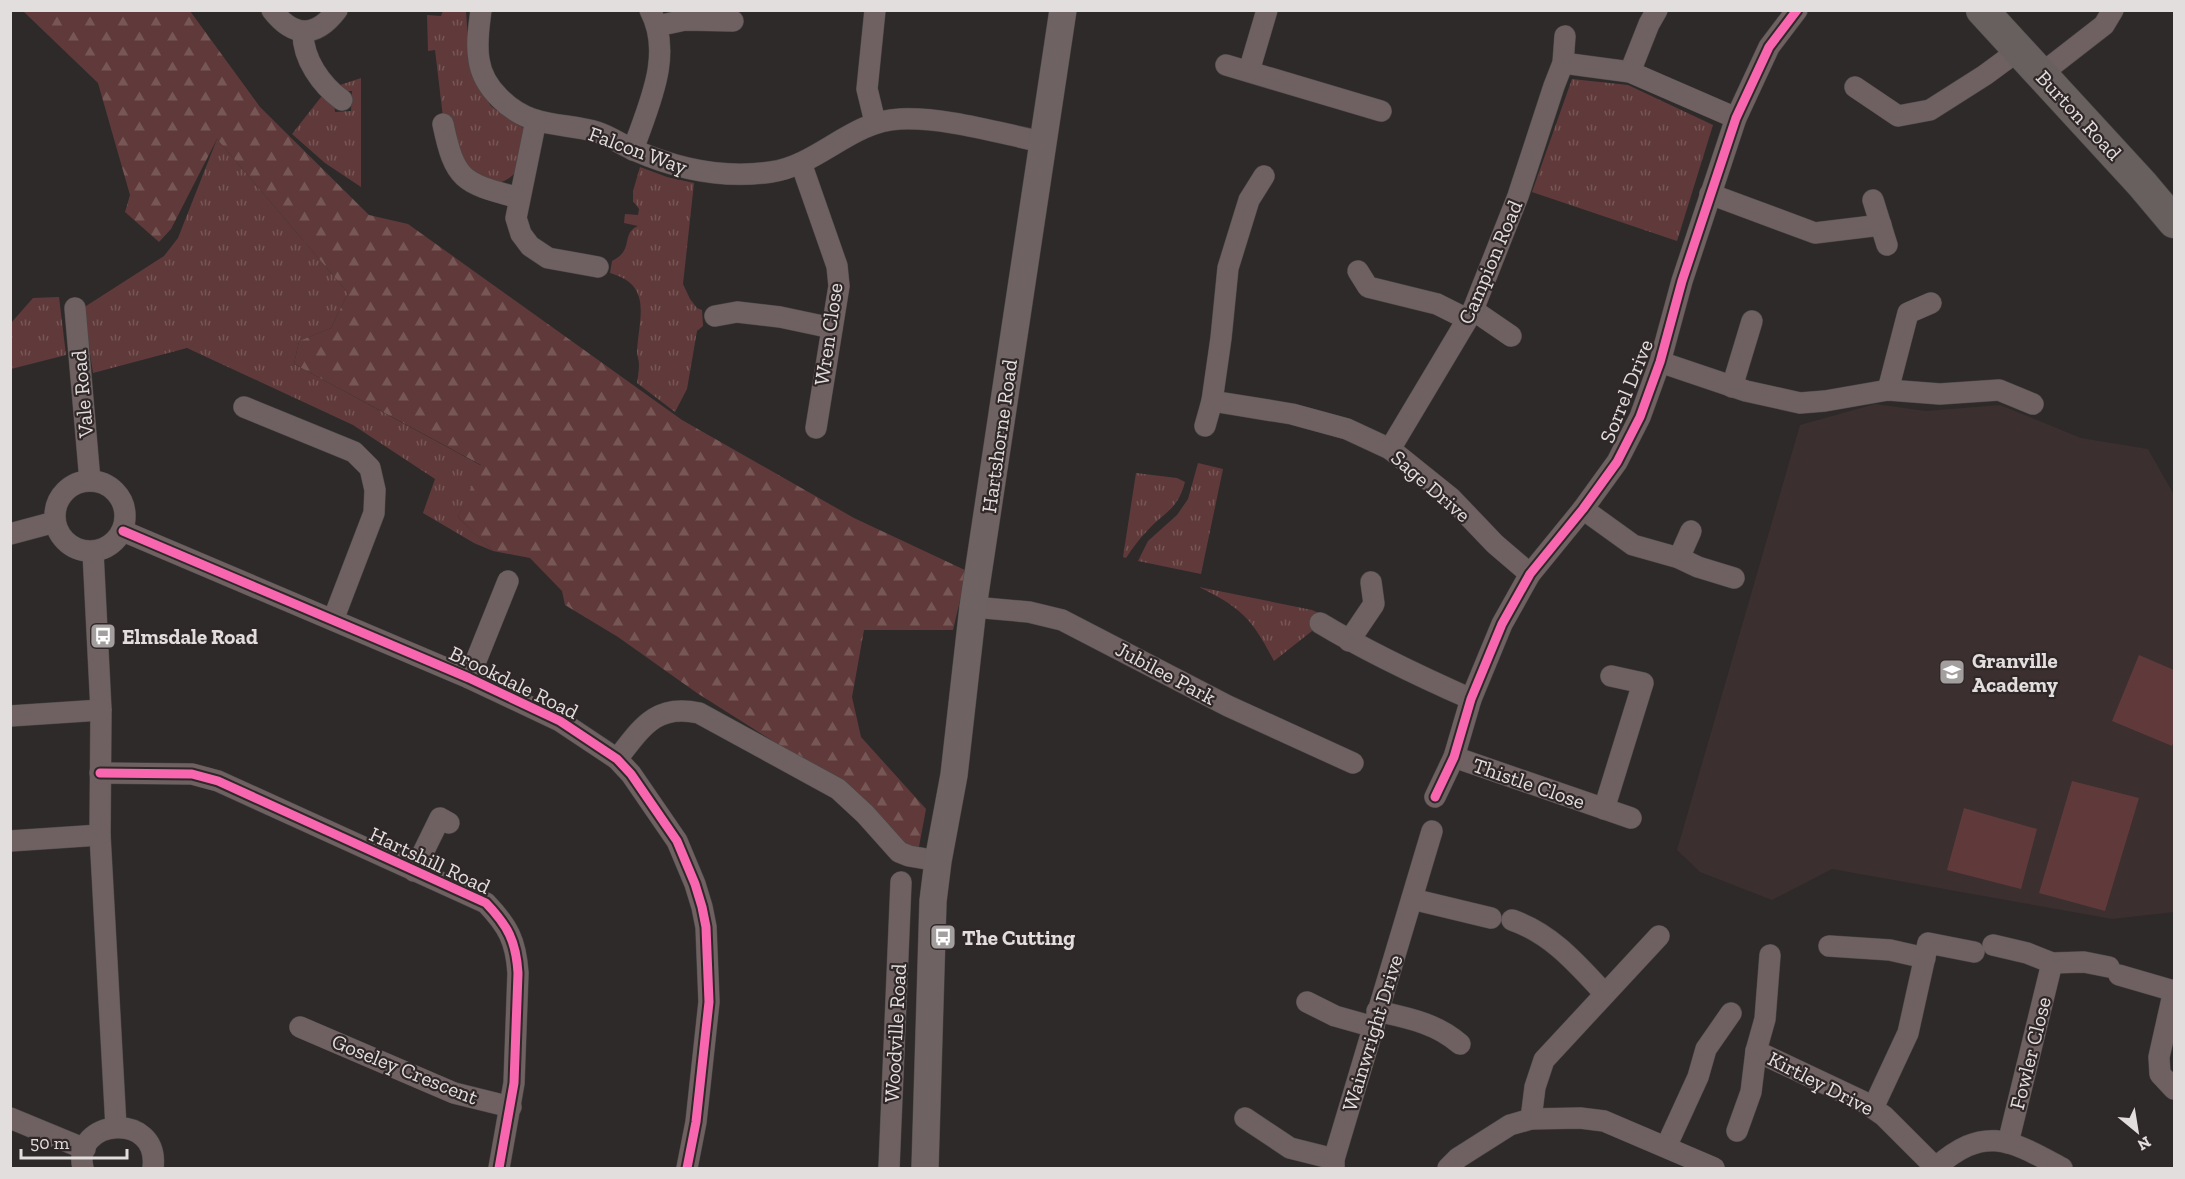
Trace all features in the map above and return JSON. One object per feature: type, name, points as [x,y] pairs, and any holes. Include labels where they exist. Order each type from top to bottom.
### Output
[{"type":"highway","name":"Burton Road","points":[[1982,10],[2175,222]]},
{"type":"main road","name":"Hartshorne Road","points":[[938,861],[954,775],[974,607],[1063,10]]},
{"type":"main road","name":"Woodville Road","points":[[925,1168],[933,901],[938,861]]},
{"type":"street","points":[[272,10],[289,28],[303,33],[317,28],[337,10]]},
{"type":"street","name":"Falcon Way","points":[[481,10],[477,37],[479,63],[489,84],[518,114],[598,133],[661,162],[701,172],[752,174],[773,172],[801,163],[855,131],[875,122],[900,119],[942,122],[1043,142]]},
{"type":"street","points":[[875,10],[867,89],[875,122]]},
{"type":"street","points":[[1249,71],[1267,10]]},
{"type":"street","points":[[1630,72],[1657,10]]},
{"type":"street","name":"Sorrel Drive","points":[[1435,797],[1454,757],[1471,699],[1502,624],[1530,574],[1583,509],[1621,453],[1640,417],[1660,362],[1682,281],[1736,118],[1769,47],[1797,10]]},
{"type":"street","points":[[2041,74],[2104,25],[2113,10]]},
{"type":"street","points":[[633,150],[655,87],[660,55],[653,18],[733,21]]},
{"type":"street","points":[[303,33],[303,46],[314,69],[329,91],[342,100]]},
{"type":"street","name":"Campion Road","points":[[1390,449],[1470,315],[1518,196],[1563,63],[1565,36]]},
{"type":"street","points":[[1855,87],[1898,116],[1930,110],[2019,50]]},
{"type":"street","points":[[1563,63],[1630,72],[1736,118]]},
{"type":"street","points":[[1226,65],[1381,111]]},
{"type":"street","points":[[536,120],[516,218],[521,234],[530,246],[548,258],[598,267]]},
{"type":"street","points":[[442,124],[441,157],[467,179],[483,188],[519,198]]},
{"type":"street","name":"Wren Close","points":[[801,163],[837,266],[838,286],[832,328],[809,402],[816,428]]},
{"type":"street","points":[[1205,426],[1212,401],[1228,268],[1241,196],[1264,176]]},
{"type":"street","points":[[1710,194],[1815,233],[1884,235],[1873,200]]},
{"type":"street","points":[[1358,272],[1368,287],[1437,304],[1470,315],[1511,336]]},
{"type":"street","points":[[1888,390],[1908,313],[1930,303]]},
{"type":"street","name":"Vale Road","points":[[75,308],[90,481]]},
{"type":"street","points":[[715,316],[737,312],[780,317],[832,328]]},
{"type":"street","points":[[1732,387],[1752,321]]},
{"type":"street","points":[[1660,362],[1732,387],[1800,403],[1888,390],[1941,394],[1999,390],[2033,404]]},
{"type":"street","name":"Sage Drive","points":[[1212,401],[1292,414],[1347,429],[1390,449],[1451,498],[1495,544],[1530,574]]},
{"type":"street","points":[[244,407],[354,452],[370,468],[375,490],[374,513],[333,620]]},
{"type":"street","points":[[90,481],[107,485],[120,496],[126,513],[123,531],[116,541],[106,549],[93,552],[80,551],[68,545],[60,535],[55,522],[55,510],[59,499],[67,489],[78,483],[90,481]]},
{"type":"street","points":[[1583,509],[1634,545],[1734,578]]},
{"type":"street","points":[[10,534],[55,522]]},
{"type":"street","name":"Brookdale Road","points":[[123,531],[469,678],[560,721],[617,759],[632,774],[677,841],[687,862],[702,907],[708,951],[709,1002],[696,1122],[687,1168]]},
{"type":"street","points":[[1679,558],[1690,531]]},
{"type":"street","points":[[93,552],[101,710],[100,836],[116,1127]]},
{"type":"street","points":[[469,678],[508,581]]},
{"type":"street","points":[[1349,641],[1374,604],[1371,582]]},
{"type":"street","name":"Jubilee Park","points":[[974,607],[1029,612],[1062,620],[1228,706],[1353,763]]},
{"type":"street","points":[[1320,623],[1349,641],[1412,673],[1471,699]]},
{"type":"street","name":"Thistle Close","points":[[1604,809],[1643,683],[1611,676]]},
{"type":"street","points":[[10,716],[101,710]]},
{"type":"street","points":[[617,759],[640,729],[661,713],[687,710],[699,713],[838,789],[865,814],[899,852],[921,859],[938,861]]},
{"type":"street","name":"Thistle Close","points":[[1454,757],[1631,818]]},
{"type":"street","name":"Hartshill Road","points":[[100,773],[192,774],[218,781],[297,819],[486,903],[501,919],[513,942],[518,973],[514,1083],[498,1168]]},
{"type":"street","points":[[414,871],[440,818],[449,823]]},
{"type":"street","name":"Wainwright Drive","points":[[1334,1164],[1432,831]]},
{"type":"street","points":[[10,841],[100,836]]},
{"type":"street","name":"Woodville Road","points":[[889,1168],[901,890],[933,901]]},
{"type":"street","points":[[1412,899],[1491,918]]},
{"type":"street","points":[[1512,920],[1531,926],[1547,937],[1605,994]]},
{"type":"street","points":[[1531,1119],[1535,1087],[1544,1060],[1659,936]]},
{"type":"street","points":[[1873,1108],[1908,1033],[1928,944],[2027,953],[2052,963],[2084,962],[2174,990],[2159,1057],[2160,1074],[2175,1089]]},
{"type":"street","points":[[1829,946],[1890,950],[1925,958]]},
{"type":"street","name":"Kirtley Drive","points":[[1737,1131],[1751,1092],[1756,1051],[1764,1019],[1770,955]]},
{"type":"street","name":"Fowler Close","points":[[2008,1143],[2052,963]]},
{"type":"street","points":[[1307,1002],[1335,1016],[1423,1022],[1448,1033],[1460,1044]]},
{"type":"street","points":[[1671,1156],[1706,1049],[1731,1013]]},
{"type":"street","name":"Goseley Crescent","points":[[300,1027],[454,1093],[511,1107]]},
{"type":"street","name":"Kirtley Drive","points":[[1756,1051],[1864,1102],[1884,1116],[1935,1168]]},
{"type":"street","points":[[10,1118],[84,1159],[92,1137],[103,1130],[116,1127],[130,1129],[142,1136],[150,1147],[154,1160],[153,1168]]},
{"type":"street","points":[[1245,1118],[1290,1148],[1334,1164]]},
{"type":"street","points":[[1448,1168],[1458,1158],[1510,1125],[1531,1119],[1580,1118],[1604,1121],[1671,1156],[1713,1168]]},
{"type":"street","points":[[1935,1168],[1952,1154],[1969,1145],[1992,1139],[2021,1146],[2062,1168]]},
{"type":"shaded area","name":"Granville Academy","points":[[1875,404],[1926,411],[2000,405],[2081,438],[2148,449],[2174,495],[2174,912],[2112,919],[1832,869],[1772,900],[1700,872],[1677,850],[1800,425]]},
{"type":"green space","points":[[23,11],[190,11],[260,107],[369,215],[408,224],[682,420],[854,518],[967,571],[953,630],[864,630],[852,697],[861,737],[926,809],[918,852],[904,848],[842,785],[697,693],[618,637],[565,605],[562,591],[530,558],[493,551],[458,517],[481,465],[294,364],[299,341],[331,328],[348,293],[217,139],[171,229],[159,242],[125,212],[130,195],[98,83]]},
{"type":"green space","points":[[443,11],[466,11],[468,41],[480,88],[491,106],[525,129],[522,156],[517,170],[506,180],[496,184],[464,166],[443,117],[435,50],[428,51],[427,15],[441,16]]},
{"type":"green space","points":[[361,78],[361,187],[325,163],[292,134],[325,92],[334,101],[335,112],[351,111],[352,91],[335,91],[331,88]]},
{"type":"green space","points":[[1572,79],[1628,85],[1713,125],[1677,241],[1532,192]]},
{"type":"green space","points":[[217,139],[348,293],[331,328],[299,341],[294,364],[482,466],[458,517],[493,551],[474,543],[423,513],[435,479],[353,425],[187,348],[93,373],[83,308],[164,256],[178,238]]},
{"type":"green space","points":[[640,167],[667,177],[694,183],[683,284],[690,299],[697,308],[702,310],[703,326],[697,331],[687,389],[675,412],[637,383],[639,364],[637,351],[641,315],[638,294],[633,285],[624,278],[610,273],[612,261],[623,252],[630,233],[638,226],[624,223],[625,214],[638,215],[639,209],[633,201],[633,191]]},
{"type":"green space","points":[[59,297],[66,355],[11,369],[11,323],[33,298]]},
{"type":"green space","points":[[1198,463],[1223,469],[1201,574],[1138,561],[1148,541],[1177,515],[1188,499]]},
{"type":"green space","points":[[1136,473],[1177,478],[1185,482],[1174,505],[1153,524],[1126,558],[1123,557]]},
{"type":"green space","points":[[1199,587],[1312,610],[1321,614],[1312,631],[1274,661],[1259,635],[1244,616],[1226,602]]},
{"type":"green space","points":[[2139,655],[2174,670],[2174,740],[2172,746],[2112,721]]},
{"type":"green space","points":[[2072,781],[2139,798],[2105,911],[2039,893]]},
{"type":"green space","points":[[1964,808],[2037,829],[2021,889],[1947,870]]},
{"type":"cycle path","points":[[1435,797],[1454,757],[1471,699],[1502,624],[1530,574],[1583,509],[1617,462],[1640,417],[1660,362],[1682,281],[1736,118],[1769,47],[1797,10]]},
{"type":"cycle path","points":[[123,531],[469,678],[560,721],[617,759],[631,774],[677,841],[695,884],[706,927],[709,1002],[696,1122],[687,1168]]},
{"type":"cycle path","points":[[100,773],[192,774],[218,781],[486,903],[510,935],[518,973],[514,1083],[499,1168]]},
{"type":"place","name":"Elmsdale Road","points":[[103,636]]},
{"type":"place","name":"Granville Academy","points":[[1952,672]]},
{"type":"place","name":"The Cutting","points":[[943,937]]}]
